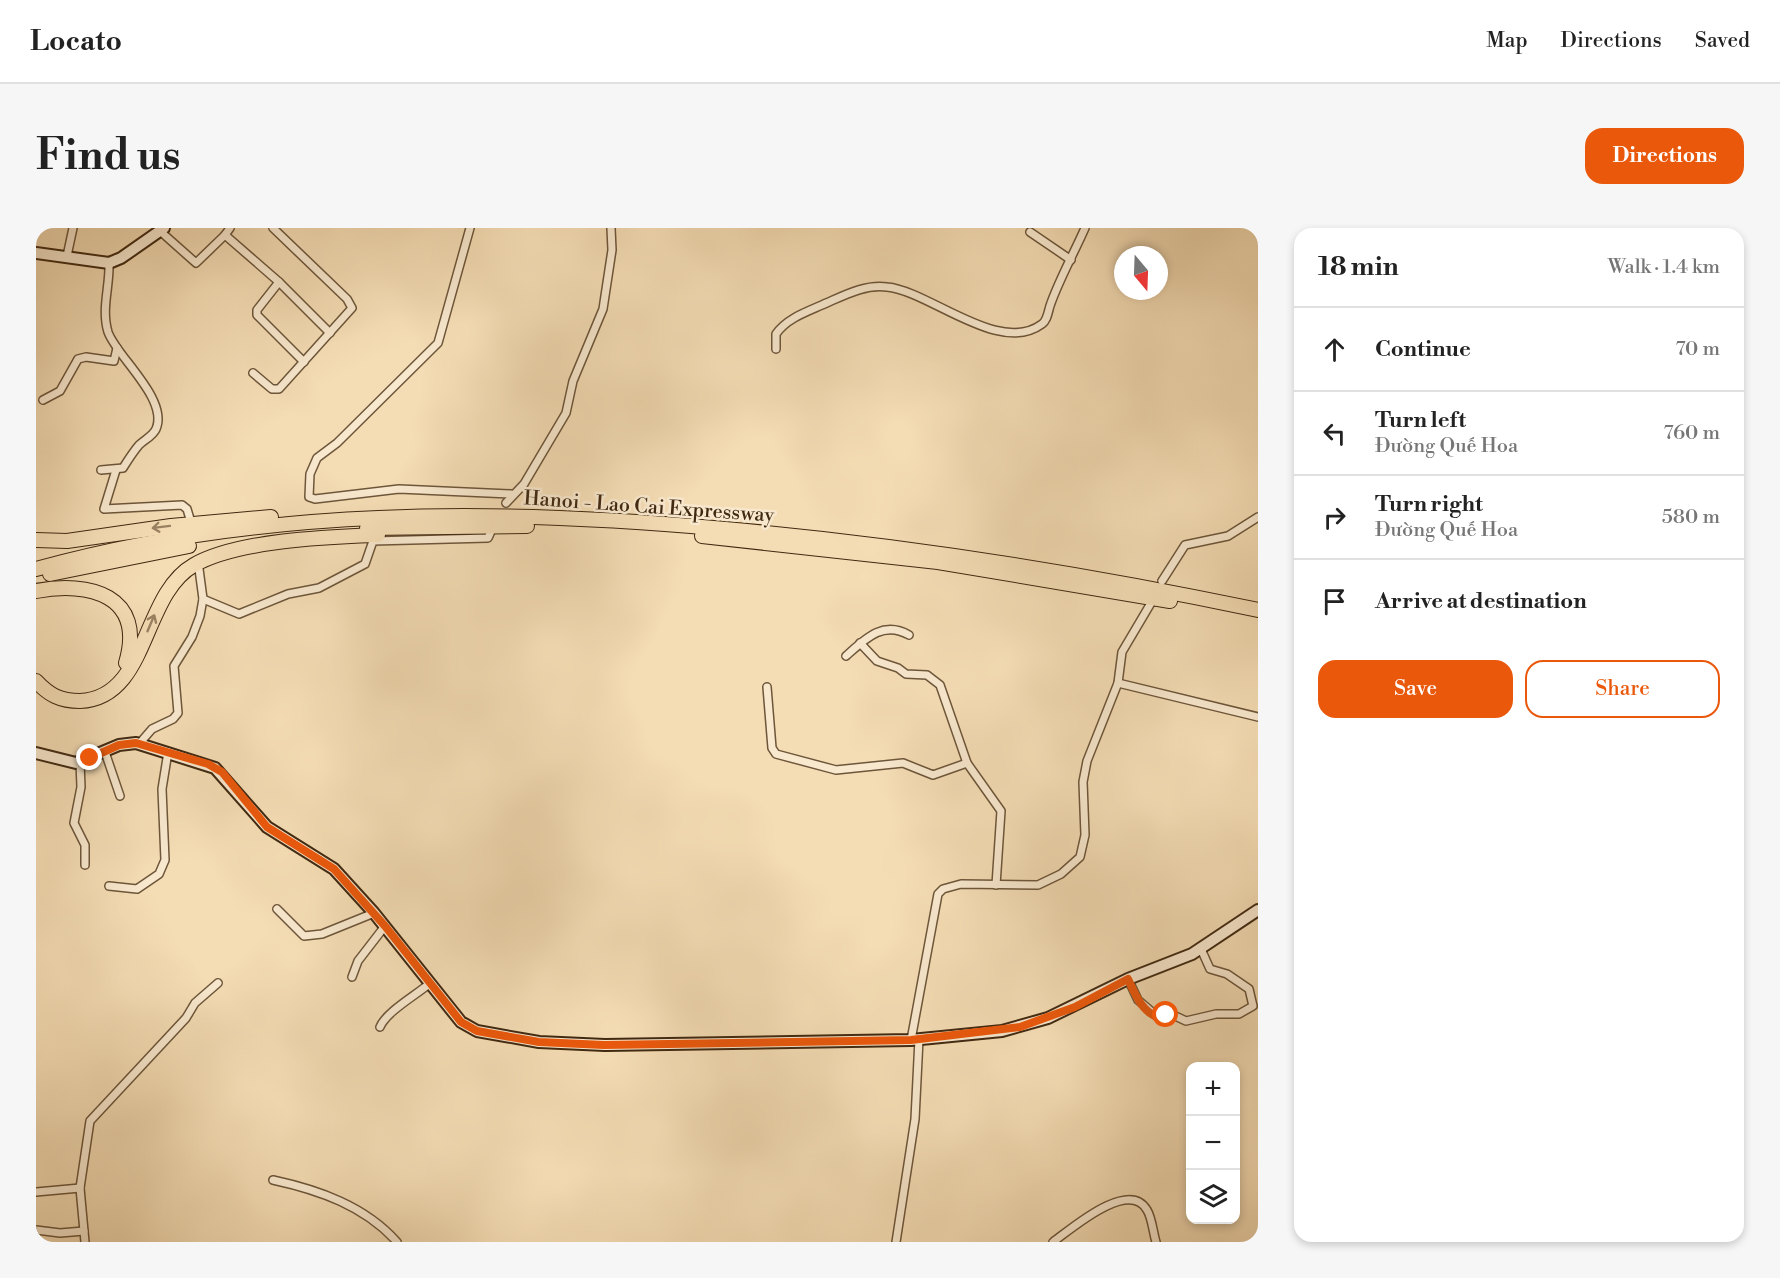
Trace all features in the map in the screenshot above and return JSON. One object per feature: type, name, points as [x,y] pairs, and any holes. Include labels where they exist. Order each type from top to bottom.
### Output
[{"type":"highway","points":[[36,540],[74,540],[171,526],[310,514],[387,518]]},
{"type":"highway","name":"Hanoi - Lao Cai Expressway","points":[[36,569],[117,548],[288,523],[387,518],[511,516],[645,522],[775,533],[1013,562],[1258,610]]},
{"type":"highway","points":[[36,681],[49,694],[71,701],[87,700],[109,692],[133,665],[157,608],[170,587],[186,570],[212,557],[296,540],[395,534],[453,526]]},
{"type":"highway","name":"Hanoi - Lao Cai Expressway","points":[[36,578],[147,553],[290,531],[453,526],[645,531],[773,543],[1016,573],[1258,619]]},
{"type":"highway","points":[[36,591],[68,587],[91,589],[103,594],[122,612],[130,637],[126,663],[118,675],[95,692],[71,694],[58,692],[49,686],[36,671]]},
{"type":"street","points":[[67,256],[73,228]]},
{"type":"street","points":[[36,253],[109,263],[122,258],[162,230],[196,263],[230,228]]},
{"type":"street","points":[[253,373],[275,390],[284,385],[350,313],[351,305],[273,228]]},
{"type":"street","points":[[470,228],[440,341],[337,443],[318,458],[312,468],[308,492],[309,497],[315,499],[399,489],[511,494]]},
{"type":"street","points":[[506,503],[511,494],[524,484],[566,413],[573,381],[603,309],[612,250],[611,228]]},
{"type":"street","points":[[776,349],[776,334],[784,324],[844,295],[873,287],[902,290],[986,330],[1013,331],[1036,327],[1046,320],[1051,301],[1085,228]]},
{"type":"street","points":[[1030,232],[1071,260]]},
{"type":"street","points":[[225,235],[279,282],[330,333]]},
{"type":"street","points":[[101,470],[123,468],[140,444],[154,432],[157,422],[154,405],[138,373],[109,335],[105,317],[110,284],[109,263]]},
{"type":"street","points":[[279,282],[257,313],[304,362]]},
{"type":"street","points":[[43,400],[60,391],[78,359],[86,357],[114,361],[117,348]]},
{"type":"street","points":[[116,470],[104,509],[182,505],[187,509],[190,519]]},
{"type":"street","points":[[1161,580],[1185,545],[1228,536],[1258,517]]},
{"type":"street","points":[[202,599],[238,614],[288,594],[319,588],[365,564],[373,541],[488,538],[494,525]]},
{"type":"street","points":[[196,551],[198,560]]},
{"type":"street","points":[[139,744],[152,729],[173,719],[177,713],[174,666],[197,627],[202,599],[199,569]]},
{"type":"street","points":[[896,1242],[915,1119],[915,1040],[938,894],[943,889],[961,884],[1038,885],[1061,874],[1080,857],[1085,835],[1084,771],[1118,683],[1122,652],[1150,603]]},
{"type":"street","points":[[846,656],[860,643],[887,628],[900,630],[909,635]]},
{"type":"street","points":[[860,643],[877,661],[898,668],[906,675],[927,675],[937,681],[959,735],[967,763],[1001,811],[996,885]]},
{"type":"street","points":[[1118,683],[1258,717]]},
{"type":"street","points":[[767,687],[772,748],[776,754],[836,770],[903,763],[933,774],[967,763]]},
{"type":"street","points":[[36,753],[68,763],[80,762],[127,743],[139,744],[208,764],[222,772],[267,827],[334,869],[385,926],[429,984],[468,1028],[539,1042],[604,1045],[915,1040],[1020,1027],[1075,1007],[1128,979],[1201,950],[1256,915]]},
{"type":"street","points":[[105,752],[120,796]]},
{"type":"street","points":[[109,886],[137,889],[159,874],[165,860],[162,789],[168,752]]},
{"type":"street","points":[[80,762],[81,787],[74,823],[85,845],[85,865]]},
{"type":"street","points":[[277,909],[304,936],[322,934],[374,913]]},
{"type":"street","points":[[351,977],[357,961],[385,926]]},
{"type":"street","points":[[1128,979],[1138,1000],[1159,1018],[1171,1014],[1186,1021],[1210,1015],[1239,1014],[1253,1006],[1250,989],[1227,974],[1210,969],[1201,950]]},
{"type":"street","points":[[85,1242],[80,1188],[92,1117],[186,1018],[195,1003],[218,983]]},
{"type":"street","points":[[380,1027],[393,1010],[408,1003],[429,984]]},
{"type":"street","points":[[273,1180],[320,1191],[349,1205],[397,1242]]},
{"type":"street","points":[[36,1192],[80,1188]]},
{"type":"street","points":[[1053,1242],[1092,1212],[1122,1200],[1137,1202],[1146,1208],[1156,1242]]},
{"type":"street","points":[[36,1230],[60,1233],[84,1231]]},
{"type":"route","points":[[90,758],[119,745],[136,743],[208,764],[222,772],[267,827],[334,869],[385,926],[461,1022],[477,1031],[539,1042],[604,1045],[798,1040],[911,1040],[982,1034],[1020,1027],[1075,1007],[1128,979],[1138,1000],[1148,1011],[1159,1018],[1166,1015]]}]
